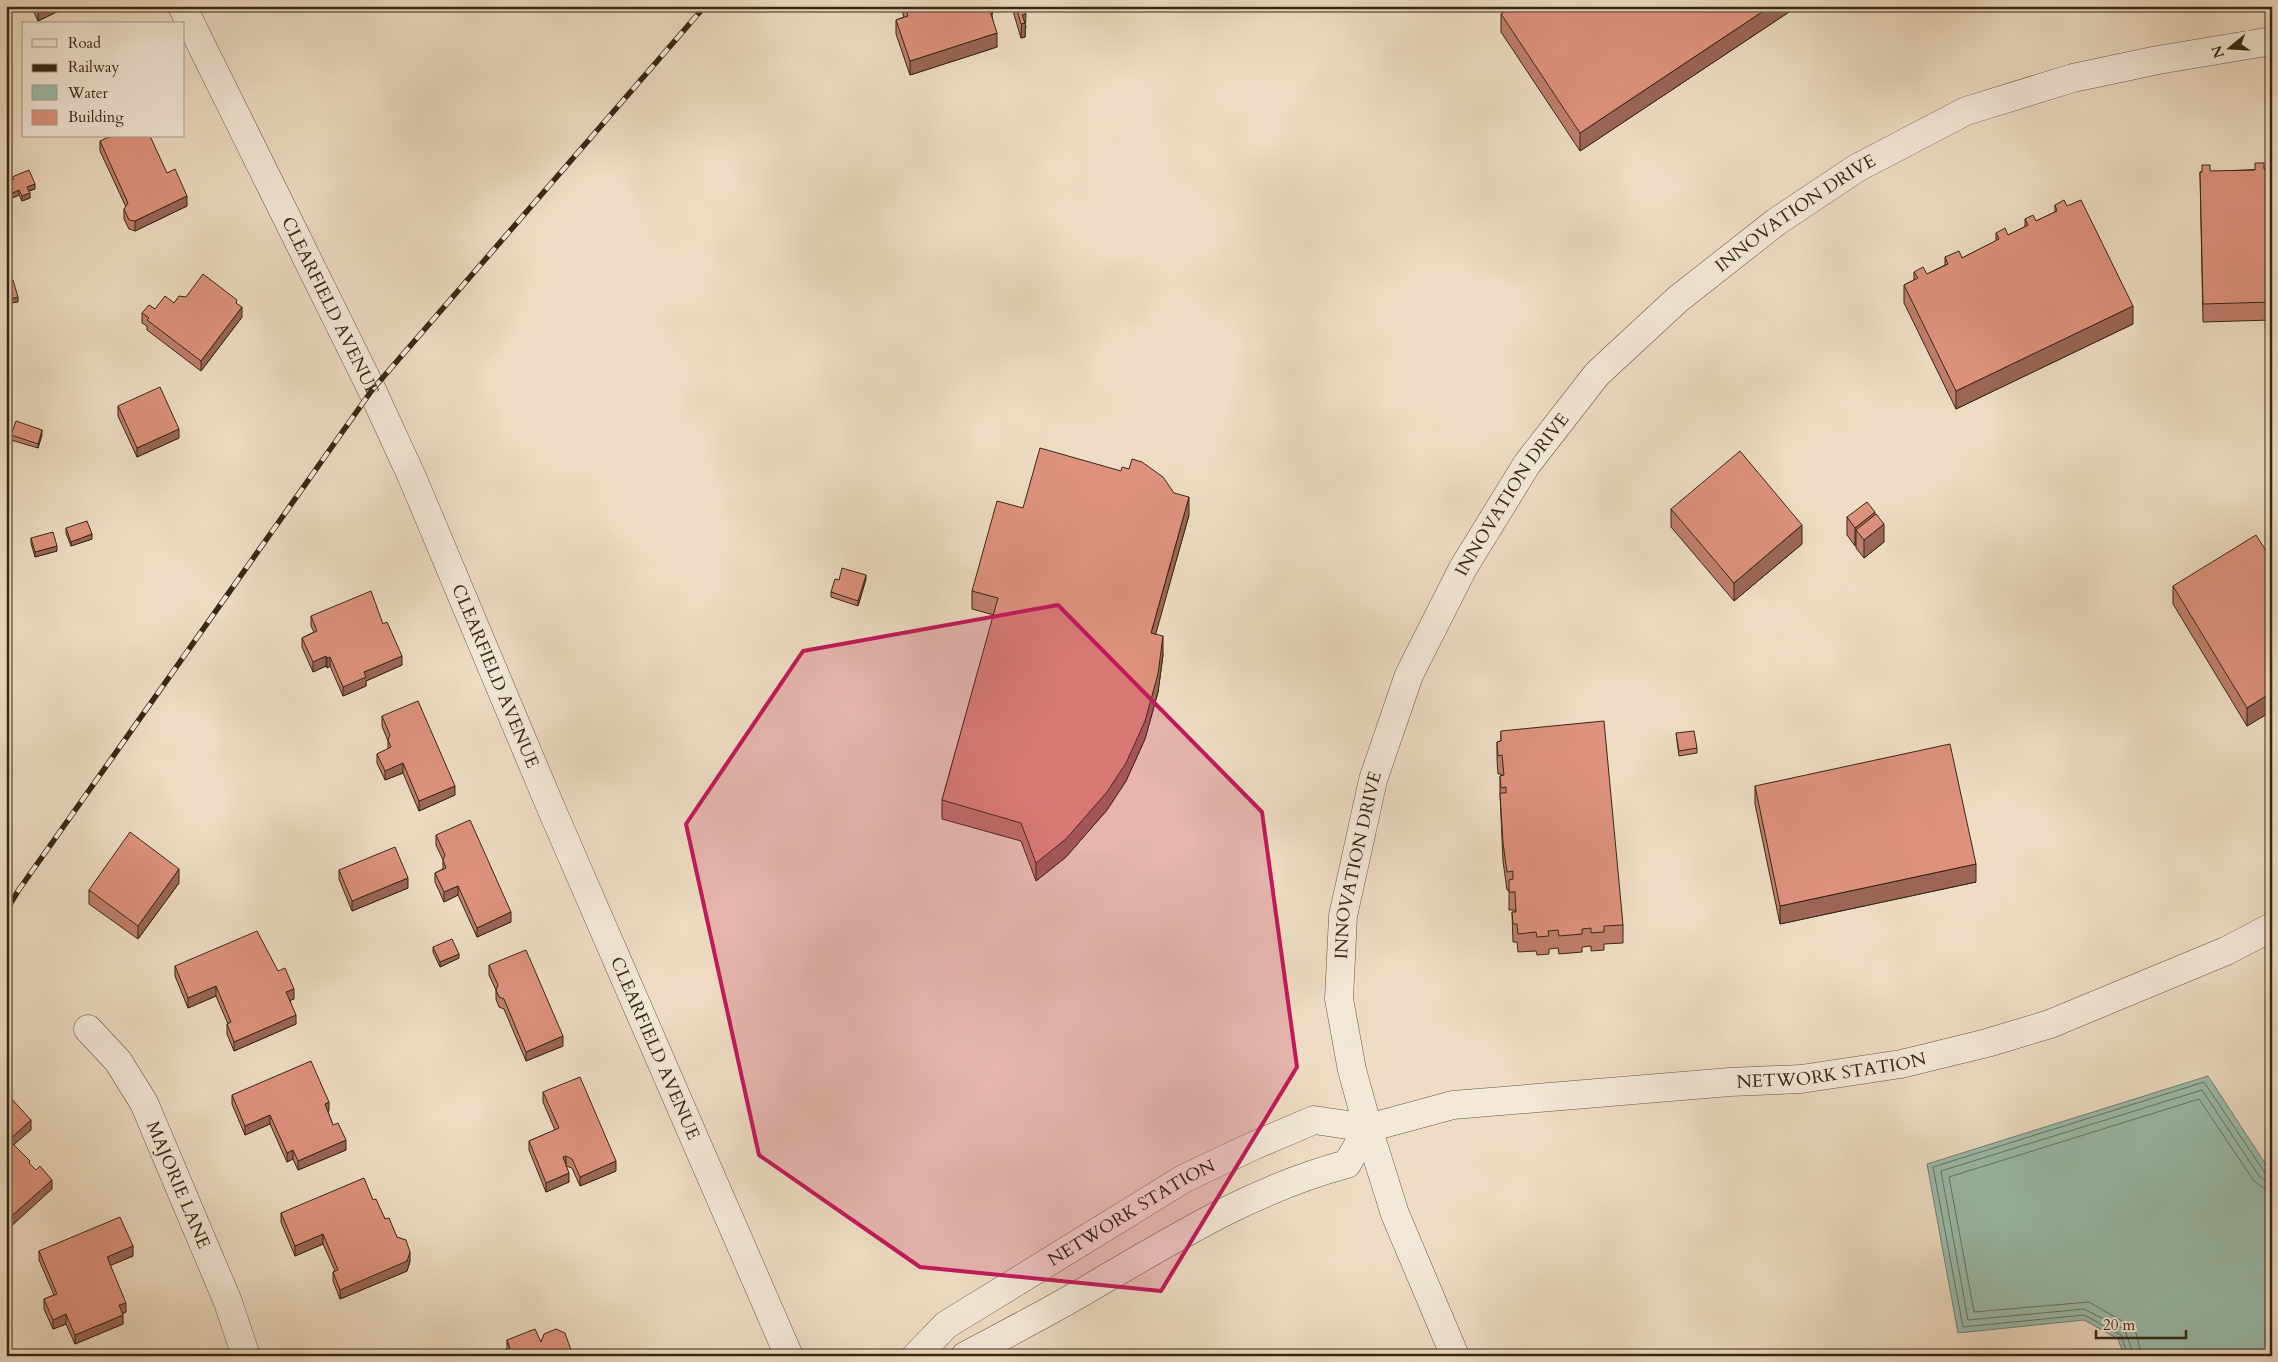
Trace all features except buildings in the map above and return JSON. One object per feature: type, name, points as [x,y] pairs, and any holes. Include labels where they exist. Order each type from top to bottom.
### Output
[{"type":"street","name":"CLEARFIELD AVENUE","points":[[182,6],[368,381],[412,477],[551,808],[789,1356]]},
{"type":"street","name":"INNOVATION DRIVE","points":[[1455,1356],[1395,1214],[1352,1070],[1339,999],[1343,916],[1373,780],[1409,675],[1463,568],[1527,464],[1597,374],[1678,299],[1776,222],[1857,168],[1966,111],[2073,78],[2158,60],[2272,42]]},
{"type":"street","name":"NETWORK STATION","points":[[916,1356],[946,1325],[1185,1178],[1314,1120],[1368,1128],[1453,1105],[1730,1082],[1801,1079],[1901,1064],[1987,1043],[2050,1024],[2226,951],[2272,927]]},
{"type":"street","name":"MAJORIE LANE","points":[[88,1030],[118,1062],[144,1103],[228,1302],[246,1356]]},
{"type":"street","points":[[965,1356],[1062,1304],[1235,1205],[1308,1175],[1347,1164],[1368,1128]]},
{"type":"highlighted area","points":[[1058,605],[1262,812],[1297,1067],[1161,1291],[920,1267],[759,1155],[686,824],[803,651]]},
{"type":"water","points":[[2208,1076],[2272,1174],[2272,1356],[2124,1356],[2118,1339],[2084,1320],[1958,1333],[1927,1164]]},
{"type":"railway","points":[[6,911],[18,891],[372,390],[705,6]]}]
